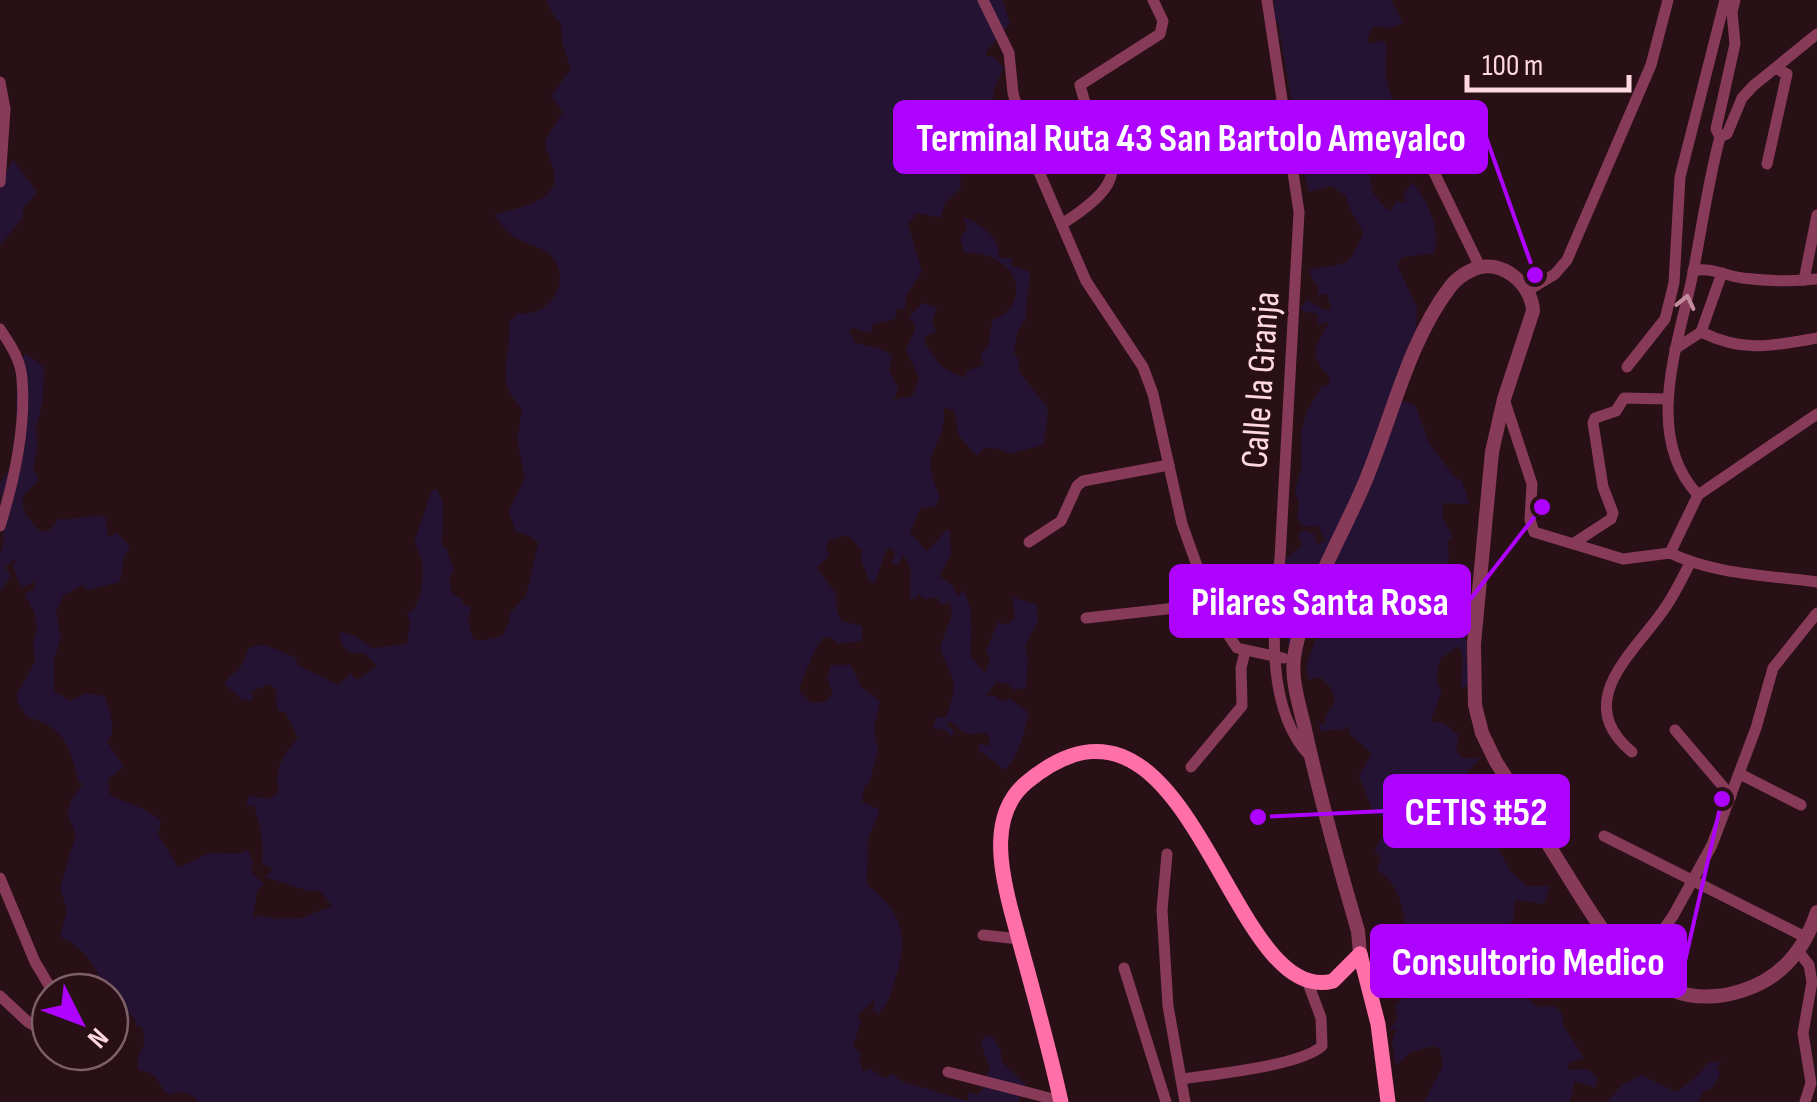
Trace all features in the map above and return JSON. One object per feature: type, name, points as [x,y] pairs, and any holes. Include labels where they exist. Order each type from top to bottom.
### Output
[{"type":"main road","points":[[1061,1101],[1003,880],[1000,841],[1008,805],[1021,786],[1058,760],[1105,753],[1130,760],[1163,782],[1266,947],[1284,969],[1308,984],[1324,984],[1340,978],[1360,954]]},
{"type":"main road","points":[[1360,954],[1378,1024],[1388,1102]]},
{"type":"street","points":[[983,0],[1004,39],[1013,93],[1028,144],[1086,281],[1142,368],[1153,394],[1182,524],[1211,604],[1237,648],[1293,658]]},
{"type":"street","points":[[1062,224],[1095,203],[1106,190],[1112,172],[1080,85],[1160,34],[1164,21],[1154,0]]},
{"type":"street","name":"Calle la Granja","points":[[1266,0],[1300,212],[1280,558],[1273,610],[1281,701],[1290,732],[1310,757]]},
{"type":"street","points":[[1526,291],[1554,274],[1567,260],[1651,65],[1668,0]]},
{"type":"street","points":[[1627,367],[1664,319],[1674,283],[1680,177],[1725,0]]},
{"type":"street","points":[[1698,496],[1674,456],[1668,400],[1704,198],[1720,137],[1716,129],[1735,44],[1734,0]]},
{"type":"street","points":[[1720,137],[1727,134],[1742,98],[1817,34]]},
{"type":"street","points":[[1767,164],[1787,74],[1777,69]]},
{"type":"street","points":[[0,82],[5,108],[0,182]]},
{"type":"street","points":[[1414,131],[1480,267]]},
{"type":"street","points":[[1111,161],[1155,136],[1163,139],[1180,162]]},
{"type":"street","points":[[1693,271],[1704,269],[1778,282],[1810,280],[1817,215]]},
{"type":"street","points":[[1360,954],[1358,931],[1310,757],[1293,658],[1309,608],[1364,484],[1418,345],[1450,286],[1480,267],[1494,267],[1519,280],[1532,311],[1504,399],[1487,484],[1474,644],[1475,705],[1482,733],[1496,762],[1602,929],[1635,968],[1682,994],[1732,994],[1759,986],[1778,974],[1803,945],[1817,912]]},
{"type":"street","points":[[1676,349],[1701,332],[1722,274]]},
{"type":"street","points":[[0,329],[15,353],[22,376],[20,428],[10,496],[0,526]]},
{"type":"street","points":[[1701,332],[1742,347],[1817,338]]},
{"type":"street","points":[[1574,543],[1612,516],[1602,487],[1593,423],[1597,416],[1616,412],[1624,398],[1668,400]]},
{"type":"street","points":[[1504,399],[1532,484],[1531,528],[1540,536],[1623,560],[1670,552],[1690,563],[1768,578],[1817,582]]},
{"type":"street","points":[[1670,552],[1698,496],[1817,414]]},
{"type":"street","points":[[1029,542],[1061,521],[1077,486],[1084,481],[1169,465]]},
{"type":"street","points":[[1632,752],[1612,732],[1606,703],[1612,677],[1667,606],[1690,563]]},
{"type":"street","points":[[1086,618],[1211,604]]},
{"type":"street","points":[[1635,968],[1694,881],[1740,774],[1773,668],[1817,613]]},
{"type":"street","points":[[1191,767],[1242,706],[1241,668],[1245,652]]},
{"type":"street","points":[[1675,730],[1731,796]]},
{"type":"street","points":[[1740,774],[1802,805]]},
{"type":"street","points":[[1604,836],[1694,881],[1803,945],[1814,994],[1803,1032],[1811,1083],[1805,1102]]},
{"type":"street","points":[[1167,854],[1162,910],[1168,1006],[1185,1102]]},
{"type":"street","points":[[0,878],[41,972]]},
{"type":"street","points":[[983,934],[1019,939]]},
{"type":"street","points":[[1124,968],[1166,1102]]},
{"type":"street","points":[[1182,1079],[1284,1061],[1316,1051],[1322,1046],[1321,1018],[1308,984]]},
{"type":"street","points":[[0,996],[30,1023]]},
{"type":"street","points":[[948,1072],[1061,1101]]},
{"type":"shaded area","points":[[546,0],[1003,0],[1010,23],[986,56],[993,56],[1004,68],[994,94],[994,107],[1001,121],[970,148],[975,160],[960,169],[961,188],[945,203],[941,218],[917,213],[908,224],[922,271],[906,296],[905,309],[897,309],[895,319],[873,324],[872,331],[849,331],[856,343],[879,348],[892,356],[889,370],[898,387],[894,401],[907,398],[913,395],[919,377],[906,350],[916,328],[909,317],[923,303],[937,308],[932,322],[936,332],[926,335],[924,342],[941,366],[963,378],[968,370],[984,365],[980,356],[989,344],[992,321],[1009,309],[1016,296],[1013,275],[1006,267],[987,255],[965,253],[960,240],[967,228],[964,217],[993,237],[999,258],[1012,258],[1012,266],[1030,272],[1025,320],[1017,333],[1014,353],[1019,372],[1046,405],[1043,445],[1010,454],[984,448],[977,456],[959,436],[954,411],[943,407],[942,431],[931,466],[940,496],[936,506],[920,509],[910,532],[927,552],[950,530],[951,554],[939,576],[951,584],[959,597],[962,590],[966,597],[971,613],[971,657],[985,673],[990,658],[986,651],[998,622],[1005,625],[1015,619],[1012,597],[1036,604],[1038,622],[1025,646],[1026,688],[1014,690],[1008,684],[996,682],[986,696],[1001,701],[1010,699],[1029,713],[1023,736],[1005,770],[979,750],[979,744],[989,746],[989,736],[984,732],[965,733],[950,721],[947,725],[954,731],[952,737],[945,730],[933,728],[936,718],[946,717],[953,695],[953,681],[940,648],[952,614],[950,603],[940,604],[938,598],[924,599],[919,593],[917,598],[910,599],[911,570],[904,555],[897,565],[891,563],[895,554],[892,548],[886,550],[875,583],[870,582],[861,560],[862,551],[848,535],[830,540],[826,546],[829,555],[817,568],[836,594],[842,621],[862,626],[862,641],[838,644],[831,637],[823,638],[799,691],[812,703],[826,701],[833,693],[827,679],[831,665],[851,665],[861,687],[880,701],[874,729],[878,750],[862,802],[880,810],[868,838],[867,884],[895,915],[902,948],[886,1005],[879,1014],[873,1011],[875,1000],[857,1016],[861,1021],[853,1046],[860,1053],[864,1072],[869,1068],[886,1079],[891,1073],[903,1082],[968,1101],[968,1092],[977,1095],[983,1089],[990,1068],[981,1044],[984,1036],[993,1037],[1001,1051],[1001,1061],[1026,1085],[1019,1093],[1019,1102],[199,1102],[185,1093],[169,1095],[153,1075],[139,1071],[137,1059],[145,1043],[142,1027],[136,1026],[130,1015],[130,972],[97,972],[79,949],[60,937],[67,910],[60,888],[76,834],[67,815],[71,800],[83,784],[57,732],[27,717],[17,701],[35,662],[35,615],[25,594],[35,588],[35,581],[22,588],[13,567],[16,559],[5,567],[11,577],[0,591],[4,539],[0,483],[17,460],[17,369],[25,353],[44,367],[33,467],[39,481],[26,493],[25,512],[41,532],[50,530],[59,519],[105,516],[108,536],[113,537],[116,532],[130,546],[120,582],[88,590],[82,585],[63,596],[56,612],[61,638],[54,659],[54,691],[70,701],[85,693],[105,696],[112,726],[107,742],[124,767],[108,779],[109,794],[161,821],[158,834],[178,867],[212,853],[248,850],[253,863],[251,872],[264,883],[257,891],[253,919],[258,915],[301,918],[332,906],[320,891],[265,877],[273,869],[262,864],[258,820],[254,806],[246,806],[249,796],[269,799],[279,792],[277,777],[281,763],[298,738],[285,712],[277,710],[276,690],[270,684],[252,691],[252,701],[241,699],[225,684],[253,646],[265,646],[295,657],[298,665],[339,685],[350,673],[357,680],[377,666],[365,654],[348,652],[341,643],[340,632],[355,636],[372,648],[407,644],[407,613],[414,610],[423,576],[414,542],[432,490],[437,489],[443,503],[442,545],[454,571],[449,578],[452,593],[471,607],[468,618],[473,639],[502,636],[510,613],[526,596],[538,543],[515,531],[509,511],[525,479],[517,440],[522,410],[506,381],[509,322],[518,313],[545,306],[560,282],[556,262],[548,253],[513,236],[494,215],[534,202],[550,191],[554,182],[545,140],[563,112],[551,96],[571,69],[562,42],[561,23]]},
{"type":"shaded area","points":[[1274,0],[1391,0],[1403,23],[1391,28],[1373,26],[1367,40],[1372,44],[1382,40],[1386,44],[1386,76],[1395,108],[1393,121],[1389,130],[1381,133],[1362,126],[1354,131],[1347,154],[1357,153],[1352,160],[1368,168],[1373,194],[1390,212],[1396,201],[1405,203],[1404,192],[1413,183],[1429,207],[1435,225],[1434,253],[1403,257],[1397,264],[1417,308],[1415,352],[1394,389],[1402,401],[1415,405],[1429,443],[1455,478],[1462,480],[1469,504],[1444,503],[1442,516],[1453,536],[1448,541],[1449,558],[1440,603],[1469,643],[1469,685],[1461,688],[1463,656],[1458,646],[1440,659],[1436,680],[1442,691],[1430,722],[1443,723],[1459,736],[1456,749],[1461,758],[1480,758],[1464,777],[1465,790],[1483,811],[1487,828],[1511,872],[1527,886],[1549,886],[1544,904],[1515,900],[1513,920],[1493,939],[1490,951],[1506,978],[1537,1007],[1555,1006],[1562,1013],[1563,1025],[1584,1058],[1569,1063],[1567,1070],[1588,1069],[1597,1077],[1596,1088],[1575,1081],[1570,1102],[1424,1102],[1443,1065],[1440,1049],[1433,1046],[1411,1052],[1396,1065],[1392,1042],[1397,1029],[1389,1029],[1397,1020],[1396,1006],[1427,965],[1413,938],[1394,932],[1397,928],[1406,933],[1402,906],[1390,881],[1377,871],[1381,857],[1374,851],[1386,829],[1404,832],[1400,816],[1379,816],[1372,809],[1359,776],[1372,753],[1348,733],[1350,725],[1321,731],[1318,723],[1325,725],[1335,701],[1331,688],[1321,678],[1308,679],[1307,671],[1314,644],[1334,612],[1328,592],[1308,594],[1300,651],[1288,644],[1273,600],[1279,570],[1302,546],[1298,535],[1303,530],[1315,534],[1316,544],[1325,541],[1318,526],[1303,527],[1297,518],[1295,490],[1307,411],[1322,386],[1330,385],[1316,352],[1330,321],[1318,325],[1317,314],[1300,310],[1307,300],[1325,310],[1331,309],[1327,294],[1318,295],[1317,283],[1309,270],[1344,263],[1354,254],[1363,232],[1346,196],[1331,186],[1309,192],[1302,166],[1277,140],[1289,119],[1291,98],[1273,12]]},
{"type":"shaded area","points":[[13,160],[37,192],[24,207],[22,219],[0,245],[0,183]]},
{"type":"shaded area","points":[[1709,1062],[1724,1063],[1716,1066],[1720,1075],[1712,1088],[1702,1092],[1699,1102],[1607,1102],[1623,1084],[1641,1075],[1676,1092]]},
{"type":"place","name":"Terminal Ruta 43 San Bartolo Ameyalco","points":[[1535,275]]},
{"type":"place","name":"Pilares Santa Rosa","points":[[1542,507]]},
{"type":"place","name":"Consultorio Medico","points":[[1722,799]]},
{"type":"place","name":"CETIS #52","points":[[1258,817]]}]
